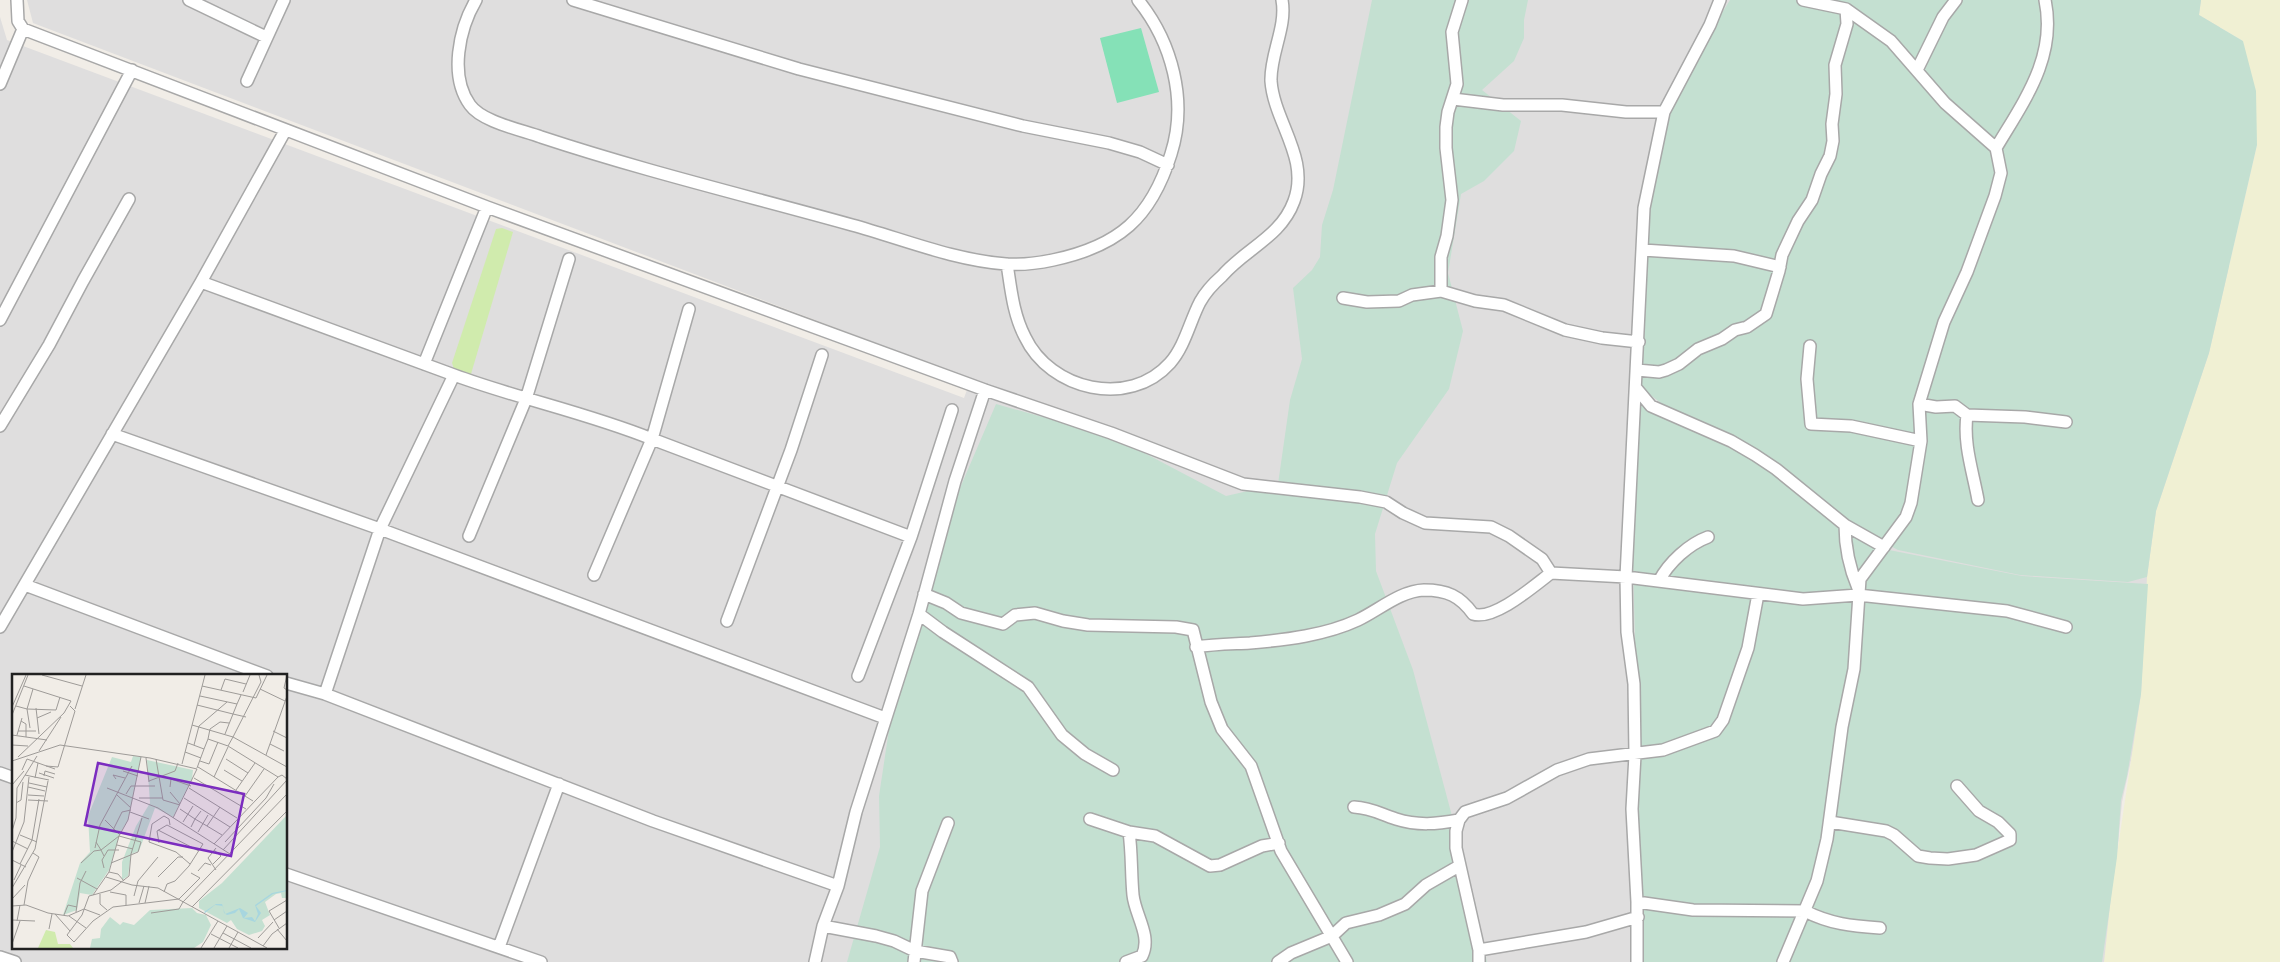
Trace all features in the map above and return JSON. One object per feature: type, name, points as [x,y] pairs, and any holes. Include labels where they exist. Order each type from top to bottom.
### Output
[{"type":"street","points":[[17,0],[18,21],[23,29],[487,207],[985,390],[1111,433],[1243,484],[1360,497],[1386,502],[1403,513],[1425,523],[1492,527],[1510,536],[1542,559],[1551,573]]},
{"type":"street","points":[[189,0],[266,37]]},
{"type":"street","points":[[247,81],[284,0]]},
{"type":"street","points":[[476,0],[463,30],[458,58],[459,80],[463,93],[471,107],[492,121],[586,152],[854,225],[944,252],[1007,264],[1051,260],[1092,250],[1124,233],[1146,209],[1157,190],[1168,166],[1177,136],[1178,97],[1170,57],[1147,12],[1138,0]]},
{"type":"street","points":[[573,0],[799,69],[1023,126],[1109,143],[1140,152],[1168,166]]},
{"type":"street","points":[[1007,264],[1014,310],[1025,338],[1044,364],[1067,379],[1092,389],[1123,389],[1149,380],[1171,362],[1188,332],[1201,301],[1223,274],[1284,223],[1295,200],[1298,173],[1292,142],[1277,108],[1271,81],[1274,48],[1284,12],[1282,0]]},
{"type":"street","points":[[1441,291],[1441,257],[1447,236],[1452,200],[1446,148],[1446,126],[1448,112],[1457,84],[1452,32],[1462,0]]},
{"type":"street","points":[[1637,962],[1638,917],[1632,809],[1635,755],[1634,684],[1627,632],[1626,577],[1639,342],[1644,208],[1664,112],[1710,25],[1720,0]]},
{"type":"street","points":[[1803,0],[1846,10],[1891,41],[1945,103],[1996,148],[2001,173],[1995,196],[1956,299],[1944,322],[1919,404],[1921,441],[1911,503],[1906,517],[1865,572],[1858,591]]},
{"type":"street","points":[[1917,70],[1943,17],[1956,0]]},
{"type":"street","points":[[1996,148],[2030,91],[2047,46],[2049,18],[2045,0]]},
{"type":"street","points":[[1637,370],[1658,372],[1666,370],[1679,364],[1698,349],[1722,339],[1735,330],[1747,327],[1766,314],[1782,255],[1789,238],[1812,200],[1821,174],[1830,156],[1836,94],[1835,65],[1847,24],[1846,10]]},
{"type":"street","points":[[0,84],[23,29]]},
{"type":"street","points":[[0,320],[132,70]]},
{"type":"street","points":[[1454,98],[1503,105],[1562,105],[1626,112],[1664,112]]},
{"type":"street","points":[[0,628],[201,282],[285,131]]},
{"type":"street","points":[[0,426],[49,345],[82,281],[130,199]]},
{"type":"street","points":[[424,364],[487,207]]},
{"type":"street","points":[[1643,250],[1734,256],[1780,267]]},
{"type":"street","points":[[470,536],[526,399],[570,259]]},
{"type":"street","points":[[201,282],[454,375],[526,399],[625,428],[911,537]]},
{"type":"street","points":[[1343,298],[1367,302],[1399,301],[1412,295],[1441,291],[1475,301],[1504,305],[1566,330],[1602,338],[1639,342]]},
{"type":"street","points":[[594,576],[652,439],[689,309]]},
{"type":"street","points":[[1810,346],[1807,379],[1811,424],[1851,426],[1921,441]]},
{"type":"street","points":[[727,621],[778,486],[822,355]]},
{"type":"street","points":[[325,694],[380,529],[454,375]]},
{"type":"street","points":[[1636,388],[1651,406],[1731,441],[1756,455],[1845,524],[1884,547]]},
{"type":"street","points":[[815,962],[823,926],[838,886],[856,812],[919,614],[956,481],[985,390]]},
{"type":"street","points":[[1919,404],[1936,407],[1955,406],[1967,415],[2024,417],[2066,422]]},
{"type":"street","points":[[858,676],[911,537],[952,410]]},
{"type":"street","points":[[1967,415],[1969,462],[1978,500]]},
{"type":"street","points":[[112,434],[380,529],[885,718]]},
{"type":"street","points":[[1783,962],[1794,932],[1817,882],[1830,822],[1842,727],[1854,669],[1859,608],[1858,591],[1845,544],[1845,524]]},
{"type":"street","points":[[1659,581],[1663,573],[1693,543],[1708,537]]},
{"type":"street","points":[[1196,647],[1266,641],[1324,632],[1360,620],[1384,604],[1422,590],[1438,591],[1455,596],[1463,601],[1473,614],[1485,615],[1524,594],[1551,573],[1626,577],[1802,599],[1858,591],[2007,612],[2066,627]]},
{"type":"street","points":[[25,585],[262,674]]},
{"type":"street","points":[[924,594],[946,603],[961,613],[1003,624],[1015,615],[1035,613],[1063,621],[1088,625],[1176,627],[1192,630],[1222,729],[1251,766],[1281,851],[1347,962]]},
{"type":"street","points":[[1638,917],[1586,932],[1479,956],[1459,866],[1456,832],[1459,820],[1465,812],[1506,798],[1557,770],[1576,763],[1589,759],[1635,755],[1663,750],[1710,733],[1721,725],[1748,648],[1758,594]]},
{"type":"street","points":[[919,614],[943,632],[1028,687],[1062,735],[1085,754],[1112,770]]},
{"type":"street","points":[[288,685],[325,694],[661,824],[838,886]]},
{"type":"street","points":[[0,773],[12,777]]},
{"type":"street","points":[[499,948],[560,784]]},
{"type":"street","points":[[1830,822],[1886,831],[1894,835],[1918,856],[1930,858],[1948,859],[1976,855],[2010,840],[2010,834],[2006,829],[1980,811],[1957,786]]},
{"type":"street","points":[[1354,807],[1370,808],[1394,819],[1420,824],[1459,820]]},
{"type":"street","points":[[1090,819],[1129,832],[1155,836],[1210,866],[1220,864],[1262,846],[1279,843]]},
{"type":"street","points":[[914,957],[922,892],[948,822]]},
{"type":"street","points":[[1126,962],[1142,956],[1146,943],[1134,896],[1132,851],[1129,832]]},
{"type":"street","points":[[1278,962],[1291,954],[1332,936],[1346,923],[1379,915],[1405,904],[1426,885],[1459,866]]},
{"type":"street","points":[[288,875],[499,948],[511,957],[540,962]]},
{"type":"street","points":[[1637,902],[1693,910],[1805,911],[1821,919],[1843,926],[1880,928]]},
{"type":"street","points":[[823,926],[894,941],[914,957],[950,957],[952,962]]},
{"type":"street","points":[[0,957],[15,962]]},
{"type":"shaded area","points":[[27,0],[2219,0],[2230,299],[2122,802],[2107,962],[0,962],[0,17],[7,40],[964,398],[971,379],[33,23]]},
{"type":"green space","points":[[1372,0],[1528,0],[1524,20],[1524,38],[1514,61],[1482,90],[1521,121],[1514,151],[1484,181],[1461,194],[1448,273],[1463,331],[1449,389],[1397,463],[1375,534],[1376,571],[1413,670],[1475,902],[1487,962],[847,962],[880,847],[879,796],[890,723],[957,495],[996,404],[1114,437],[1226,496],[1278,484],[1290,400],[1302,359],[1293,288],[1312,270],[1320,257],[1322,225],[1333,190]]},
{"type":"green space","points":[[1730,0],[2201,0],[2199,15],[2243,41],[2256,91],[2257,145],[2209,353],[2156,511],[2147,577],[2128,582],[2020,575],[1898,550],[1851,525],[1773,463],[1670,410],[1640,387],[1649,213],[1668,115],[1715,24]]},
{"type":"green space","points":[[2201,0],[2280,0],[2280,962],[2104,962],[2112,887],[2141,694],[2147,577],[2156,511],[2209,353],[2257,145],[2243,41],[2199,15]]},
{"type":"green space","points":[[1141,28],[1159,92],[1117,103],[1100,38]]},
{"type":"green space","points":[[502,228],[513,232],[471,374],[454,369],[452,363],[496,229]]},
{"type":"green space","points":[[1638,404],[1662,416],[1727,441],[1757,460],[1860,536],[1889,550],[2022,576],[2148,584],[2141,694],[2121,800],[2117,857],[2102,962],[1643,962],[1640,843],[1636,787],[1638,763],[1633,561]]}]
